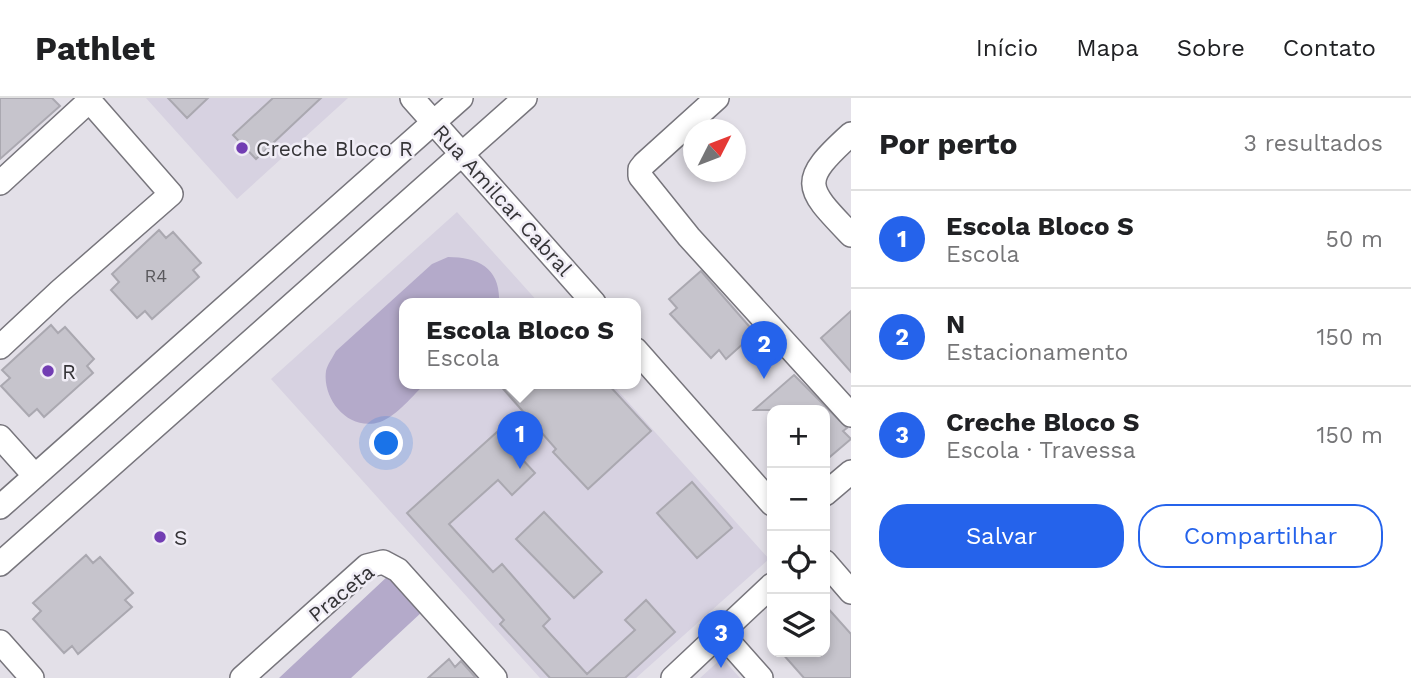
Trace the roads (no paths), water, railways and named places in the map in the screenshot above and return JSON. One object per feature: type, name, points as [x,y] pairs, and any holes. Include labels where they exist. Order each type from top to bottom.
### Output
[{"type":"street","name":"Rua Amilcar Cabral","points":[[412,98],[590,298]]},
{"type":"street","points":[[0,506],[461,98]]},
{"type":"street","points":[[0,564],[525,98]]},
{"type":"street","points":[[717,98],[644,164],[640,169],[640,176],[689,237],[851,415]]},
{"type":"street","points":[[0,183],[88,99],[171,194],[0,347]]},
{"type":"street","points":[[851,134],[825,158],[815,175],[814,188],[819,202],[851,236]]},
{"type":"street","points":[[641,357],[767,498]]},
{"type":"street","points":[[0,437],[35,476]]},
{"type":"street","points":[[830,490],[851,472]]},
{"type":"street","name":"Praceta","points":[[242,678],[368,566],[383,562],[398,570],[495,678]]},
{"type":"street","points":[[830,568],[851,592]]},
{"type":"street","points":[[673,678],[767,590]]},
{"type":"street","points":[[722,633],[761,678]]},
{"type":"street","points":[[0,642],[32,678]]},
{"type":"place","name":"Creche Bloco R","points":[[242,148]]},
{"type":"place","name":"R","points":[[48,371]]},
{"type":"place","name":"N","points":[[764,379]]},
{"type":"place","name":"Escola Bloco S","points":[[520,469]]},
{"type":"place","name":"S","points":[[160,537]]},
{"type":"place","name":"Creche Bloco S","points":[[721,668]]}]
